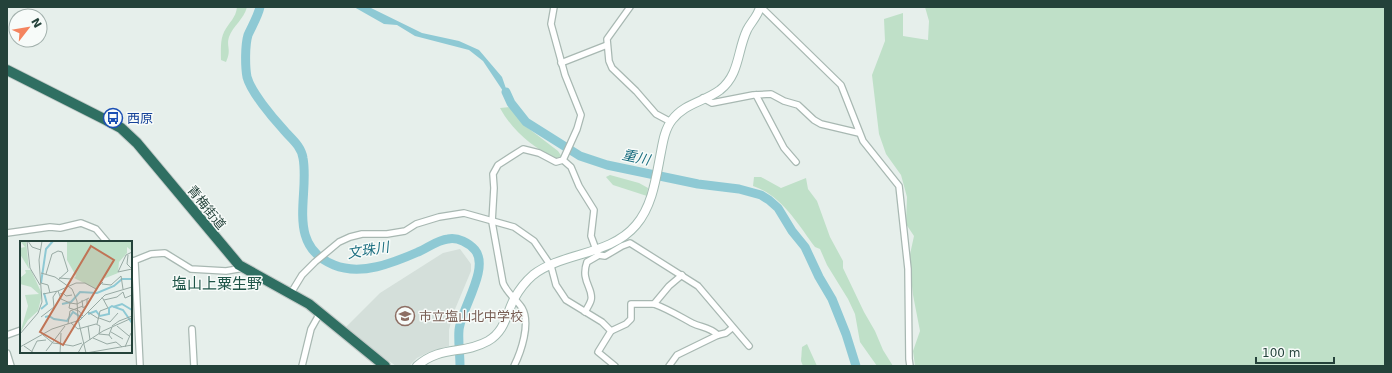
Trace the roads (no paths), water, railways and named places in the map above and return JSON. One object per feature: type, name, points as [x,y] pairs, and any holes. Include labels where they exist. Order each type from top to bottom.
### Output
[{"type":"highway","name":"青梅街道","points":[[7,70],[106,120],[128,134],[223,247],[244,268],[291,293],[320,313],[385,366]]},
{"type":"street","points":[[514,366],[522,350],[525,319],[522,307],[514,299],[503,283],[492,222],[494,188],[493,174],[498,165],[523,149],[539,153],[556,162],[564,158],[578,130],[581,115],[562,63],[551,24],[554,7]]},
{"type":"street","points":[[630,7],[609,36],[607,45],[609,61],[612,68],[636,91],[656,114],[671,122]]},
{"type":"street","points":[[585,312],[591,300],[592,294],[585,278],[584,271],[587,262],[597,253],[632,230],[643,215],[654,186],[663,141],[671,122],[686,106],[721,89],[732,77],[736,69],[745,34],[760,7],[841,85],[863,141],[897,182],[901,190],[908,268],[910,366]]},
{"type":"street","points":[[562,63],[607,45]]},
{"type":"street","points":[[704,98],[712,103],[770,94],[784,101],[798,105],[814,120],[821,124],[859,133]]},
{"type":"street","points":[[756,95],[784,148],[796,162]]},
{"type":"street","points":[[564,158],[571,167],[579,186],[594,210],[591,236],[597,253]]},
{"type":"street","points":[[291,293],[302,274],[335,246],[350,237],[405,231],[416,224],[439,217],[464,213],[514,228],[534,241],[551,266],[558,290],[566,300],[602,322],[611,331]]},
{"type":"street","points":[[7,233],[50,227],[60,228],[81,223],[96,229],[106,241]]},
{"type":"street","points":[[418,366],[436,354],[469,348],[494,337],[506,321],[514,299],[534,275],[551,266],[597,253],[604,256],[630,243],[682,275],[701,289],[732,328],[749,346]]},
{"type":"street","points":[[140,366],[135,263],[132,261],[151,254],[165,254],[191,269],[226,271],[244,268]]},
{"type":"street","points":[[654,304],[669,286],[682,275]]},
{"type":"street","points":[[615,366],[598,352],[611,331],[626,324],[632,319],[631,304],[654,304],[674,312],[692,323],[710,328],[718,335]]},
{"type":"street","points":[[302,366],[311,329],[320,313]]},
{"type":"street","points":[[669,366],[677,355],[718,335],[726,333],[732,328]]},
{"type":"street","points":[[192,329],[194,366]]},
{"type":"street","points":[[7,335],[20,330]]},
{"type":"street","points":[[7,353],[11,366]]},
{"type":"water","points":[[354,7],[369,7],[422,33],[459,41],[479,50],[502,77],[511,103],[483,61],[469,50],[415,36],[397,25],[384,24]]},
{"type":"waterway","name":"文珠川","points":[[260,7],[247,39],[247,77],[262,104],[295,142],[302,153],[304,172],[303,218],[309,245],[319,256],[334,265],[355,269],[366,269],[388,264],[422,250],[436,242],[444,240],[456,239],[470,245],[475,250],[479,258],[479,267],[477,278],[459,330],[460,366]]},
{"type":"waterway","name":"重川","points":[[506,92],[511,103],[526,122],[580,156],[607,165],[698,184],[739,189],[761,195],[769,200],[778,208],[792,231],[805,247],[819,277],[832,299],[846,334],[856,366]]},
{"type":"place","name":"西原","points":[[113,118]]},
{"type":"place","name":"市立塩山北中学校","points":[[405,316]]},
{"type":"district","name":"塩山上粟生野","points":[[217,284]]}]
